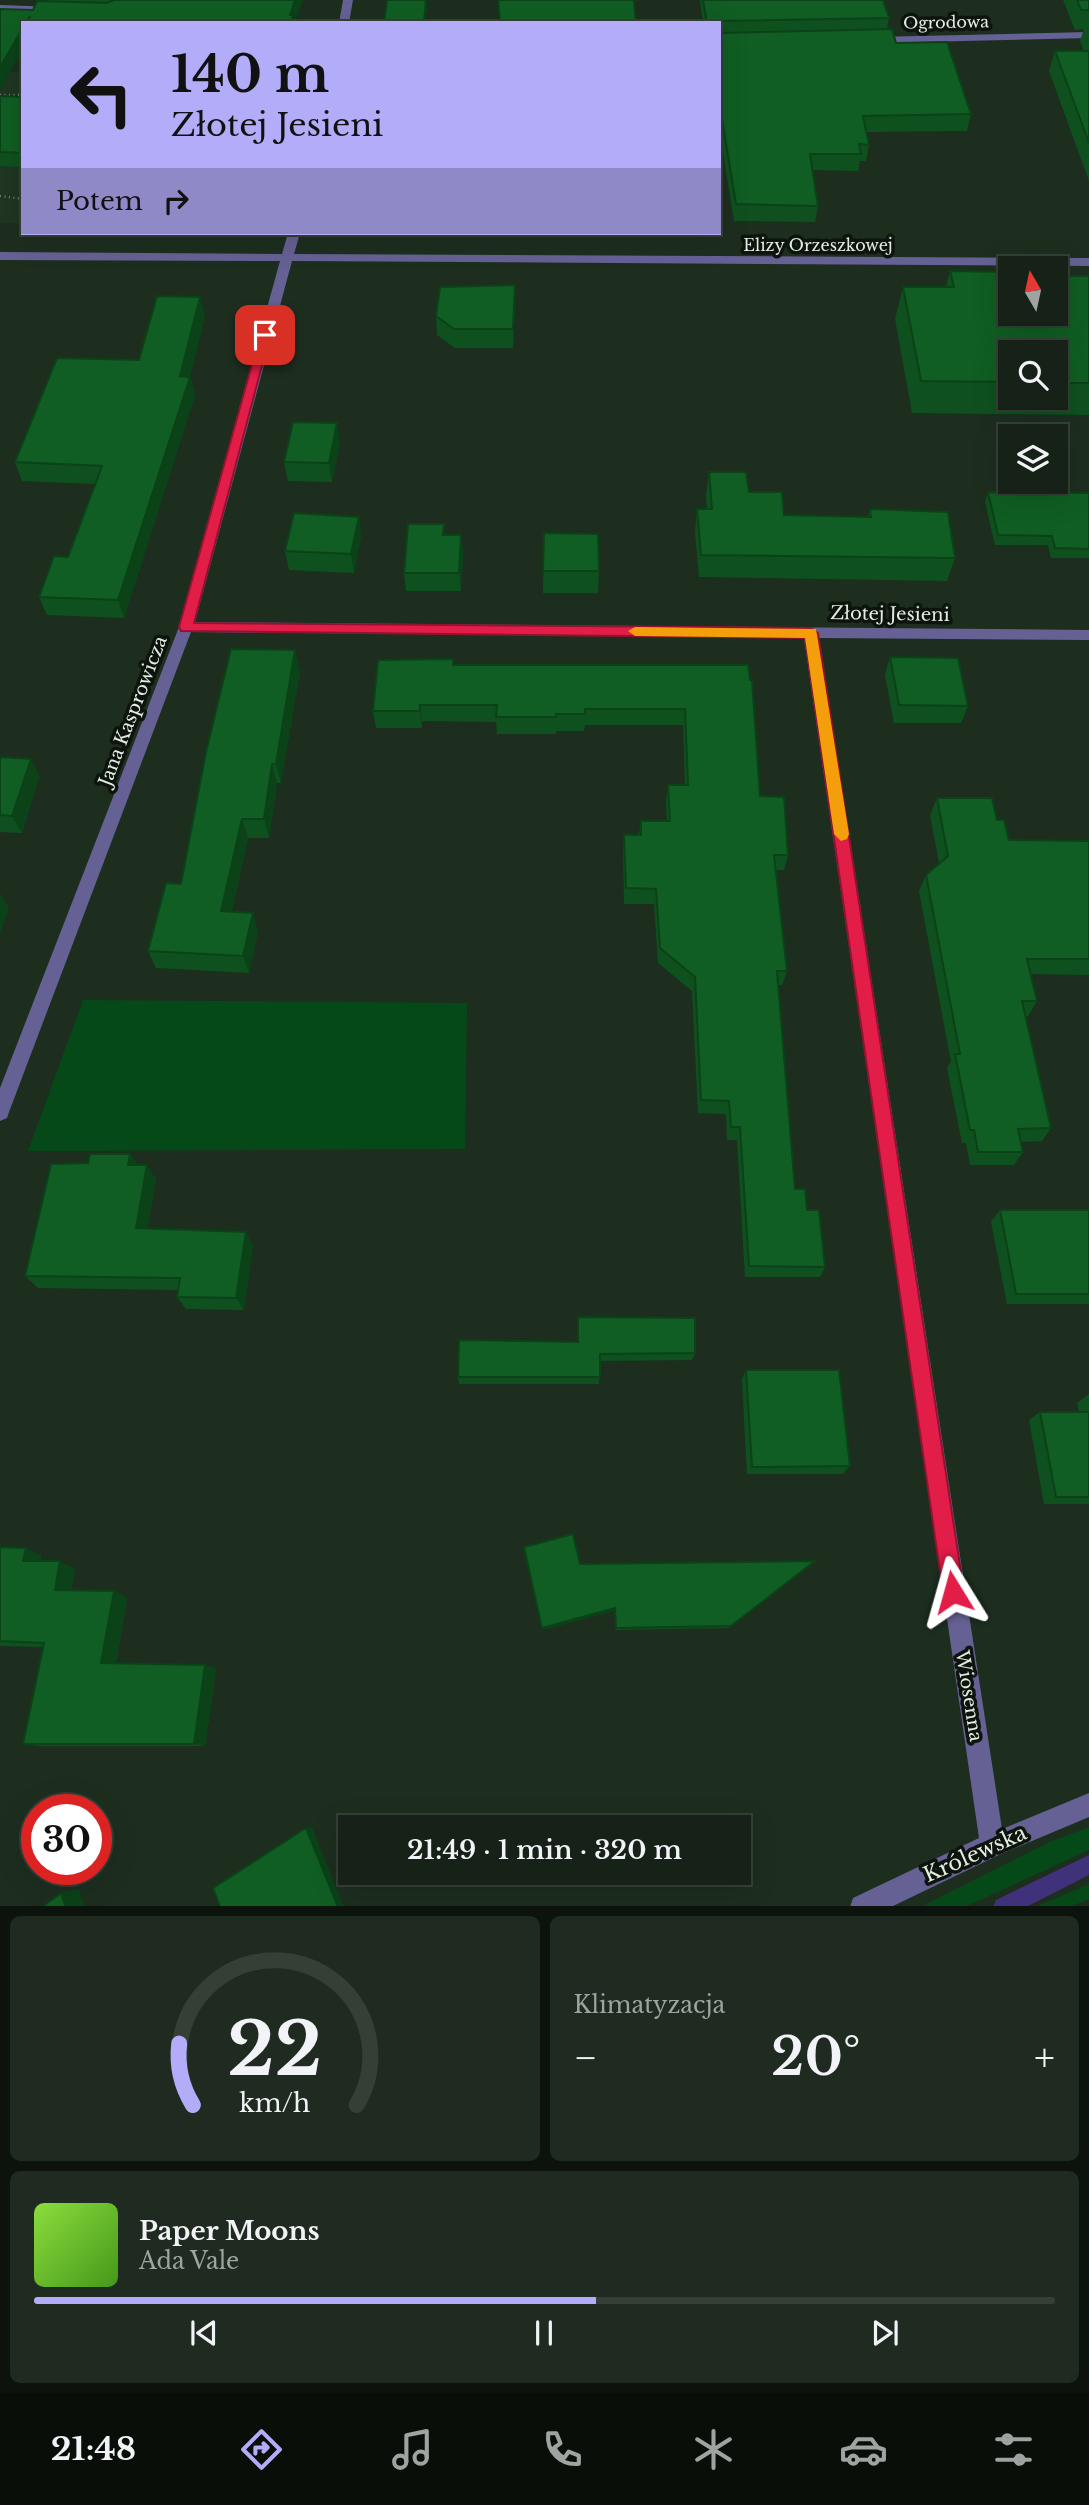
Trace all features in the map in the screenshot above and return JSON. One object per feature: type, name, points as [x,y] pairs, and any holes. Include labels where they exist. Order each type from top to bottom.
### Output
[{"type":"street","points":[[344,21],[348,0]]},
{"type":"street","points":[[0,8],[69,10]]},
{"type":"street","name":"Ogrodowa","points":[[860,40],[1089,35]]},
{"type":"street","name":"Jana Kasprowicza","points":[[0,1112],[186,627],[293,235]]},
{"type":"street","name":"Elizy Orzeszkowej","points":[[0,256],[1089,262]]},
{"type":"street","name":"Złotej Jesieni","points":[[186,627],[1089,635]]},
{"type":"street","name":"Wiosenna","points":[[811,633],[992,1845]]},
{"type":"street","name":"Królewska","points":[[862,1906],[992,1845],[1089,1805]]},
{"type":"path","points":[[0,95],[21,95]]},
{"type":"path","points":[[0,196],[21,199]]},
{"type":"shaded area","points":[[0,72],[21,72],[21,223],[0,223]]},
{"type":"green space","points":[[83,1000],[467,1003],[465,1149],[28,1151]]},
{"type":"green space","points":[[1089,1827],[1089,1850],[967,1906],[923,1906],[1047,1843]]},
{"type":"green space","points":[[1089,1884],[1089,1899],[1072,1906],[1037,1906]]},
{"type":"building","points":[[114,0],[295,0],[290,15],[293,15],[292,21],[28,21],[30,16],[27,21],[21,21],[21,31],[0,67],[0,9],[33,10],[37,1],[107,3]]},
{"type":"building","points":[[387,0],[426,0],[424,21],[384,21]]},
{"type":"building","points":[[498,0],[634,0],[636,21],[500,21]]},
{"type":"building","points":[[703,0],[883,0],[889,18],[721,21],[707,21]]},
{"type":"building","points":[[1077,0],[1089,0],[1089,10],[1081,10]]},
{"type":"building","points":[[892,29],[896,43],[947,42],[971,114],[863,116],[869,145],[859,144],[861,154],[810,154],[818,206],[736,204],[721,113],[721,33]]},
{"type":"building","points":[[1055,51],[1089,51],[1089,143]]},
{"type":"building","points":[[0,96],[21,97],[21,153],[0,152]]},
{"type":"building","points":[[950,271],[998,272],[998,326],[1068,326],[1068,276],[1089,276],[1089,383],[1068,383],[1068,340],[998,340],[998,382],[921,381],[903,287],[954,287]]},
{"type":"building","points":[[515,285],[513,329],[454,329],[436,316],[440,287]]},
{"type":"building","points":[[157,296],[200,297],[180,376],[190,377],[118,600],[39,597],[54,556],[68,557],[102,466],[15,462],[57,358],[139,360]]},
{"type":"building","points":[[293,422],[337,423],[329,463],[284,462]]},
{"type":"building","points":[[709,472],[746,472],[749,492],[782,492],[784,515],[871,517],[870,509],[948,512],[955,558],[701,555],[697,509],[712,509]]},
{"type":"building","points":[[988,492],[1089,493],[1089,549],[1055,548],[1052,536],[998,535]]},
{"type":"building","points":[[294,513],[359,517],[351,554],[285,551]]},
{"type":"building","points":[[408,524],[444,524],[443,535],[461,535],[459,573],[404,573]]},
{"type":"building","points":[[544,533],[598,534],[599,571],[543,571]]},
{"type":"building","points":[[231,649],[295,650],[264,819],[242,819],[221,911],[253,913],[243,956],[148,951],[166,883],[181,884],[206,752]]},
{"type":"building","points":[[890,657],[958,658],[968,706],[899,705]]},
{"type":"building","points":[[453,659],[453,665],[748,665],[752,680],[760,796],[784,797],[788,855],[774,855],[787,971],[777,971],[795,1189],[805,1189],[807,1210],[819,1210],[825,1267],[749,1266],[740,1127],[731,1127],[729,1101],[701,1100],[695,977],[660,948],[656,889],[626,888],[624,835],[641,835],[641,821],[670,821],[668,785],[688,785],[685,709],[585,709],[585,714],[556,714],[556,717],[496,717],[497,705],[420,705],[420,711],[373,711],[378,660]]},
{"type":"building","points":[[0,757],[31,759],[12,816],[0,815]]},
{"type":"building","points":[[937,798],[992,798],[997,820],[1004,820],[1009,840],[1089,841],[1089,959],[1027,959],[1037,1001],[1022,1001],[1051,1128],[1018,1129],[1023,1152],[978,1152],[974,1130],[970,1130],[955,1054],[960,1054],[926,875],[948,856]]},
{"type":"building","points":[[90,1154],[130,1154],[128,1165],[147,1165],[136,1228],[246,1232],[236,1298],[177,1297],[180,1278],[25,1276],[51,1164],[88,1163]]},
{"type":"building","points":[[1000,1210],[1089,1210],[1089,1294],[1016,1294]]},
{"type":"building","points":[[578,1317],[695,1318],[695,1353],[600,1354],[600,1377],[458,1377],[459,1340],[578,1342]]},
{"type":"building","points":[[746,1370],[839,1370],[850,1466],[752,1467]]},
{"type":"building","points":[[1040,1412],[1089,1412],[1089,1497],[1056,1497]]},
{"type":"building","points":[[573,1534],[580,1564],[815,1561],[731,1626],[616,1628],[615,1608],[542,1628],[524,1547]]},
{"type":"building","points":[[0,1547],[26,1548],[23,1561],[60,1561],[55,1590],[114,1591],[101,1663],[205,1665],[194,1744],[23,1744],[44,1643],[0,1641]]},
{"type":"building","points":[[306,1828],[338,1906],[220,1906],[213,1888]]},
{"type":"building","points":[[61,1893],[66,1906],[43,1906]]},
{"type":"waterway","points":[[1005,1906],[1089,1865]]},
{"type":"slow traffic","points":[[635,631],[811,633],[841,834]]},
{"type":"route","points":[[265,335],[186,627],[811,633],[953,1592]]}]
